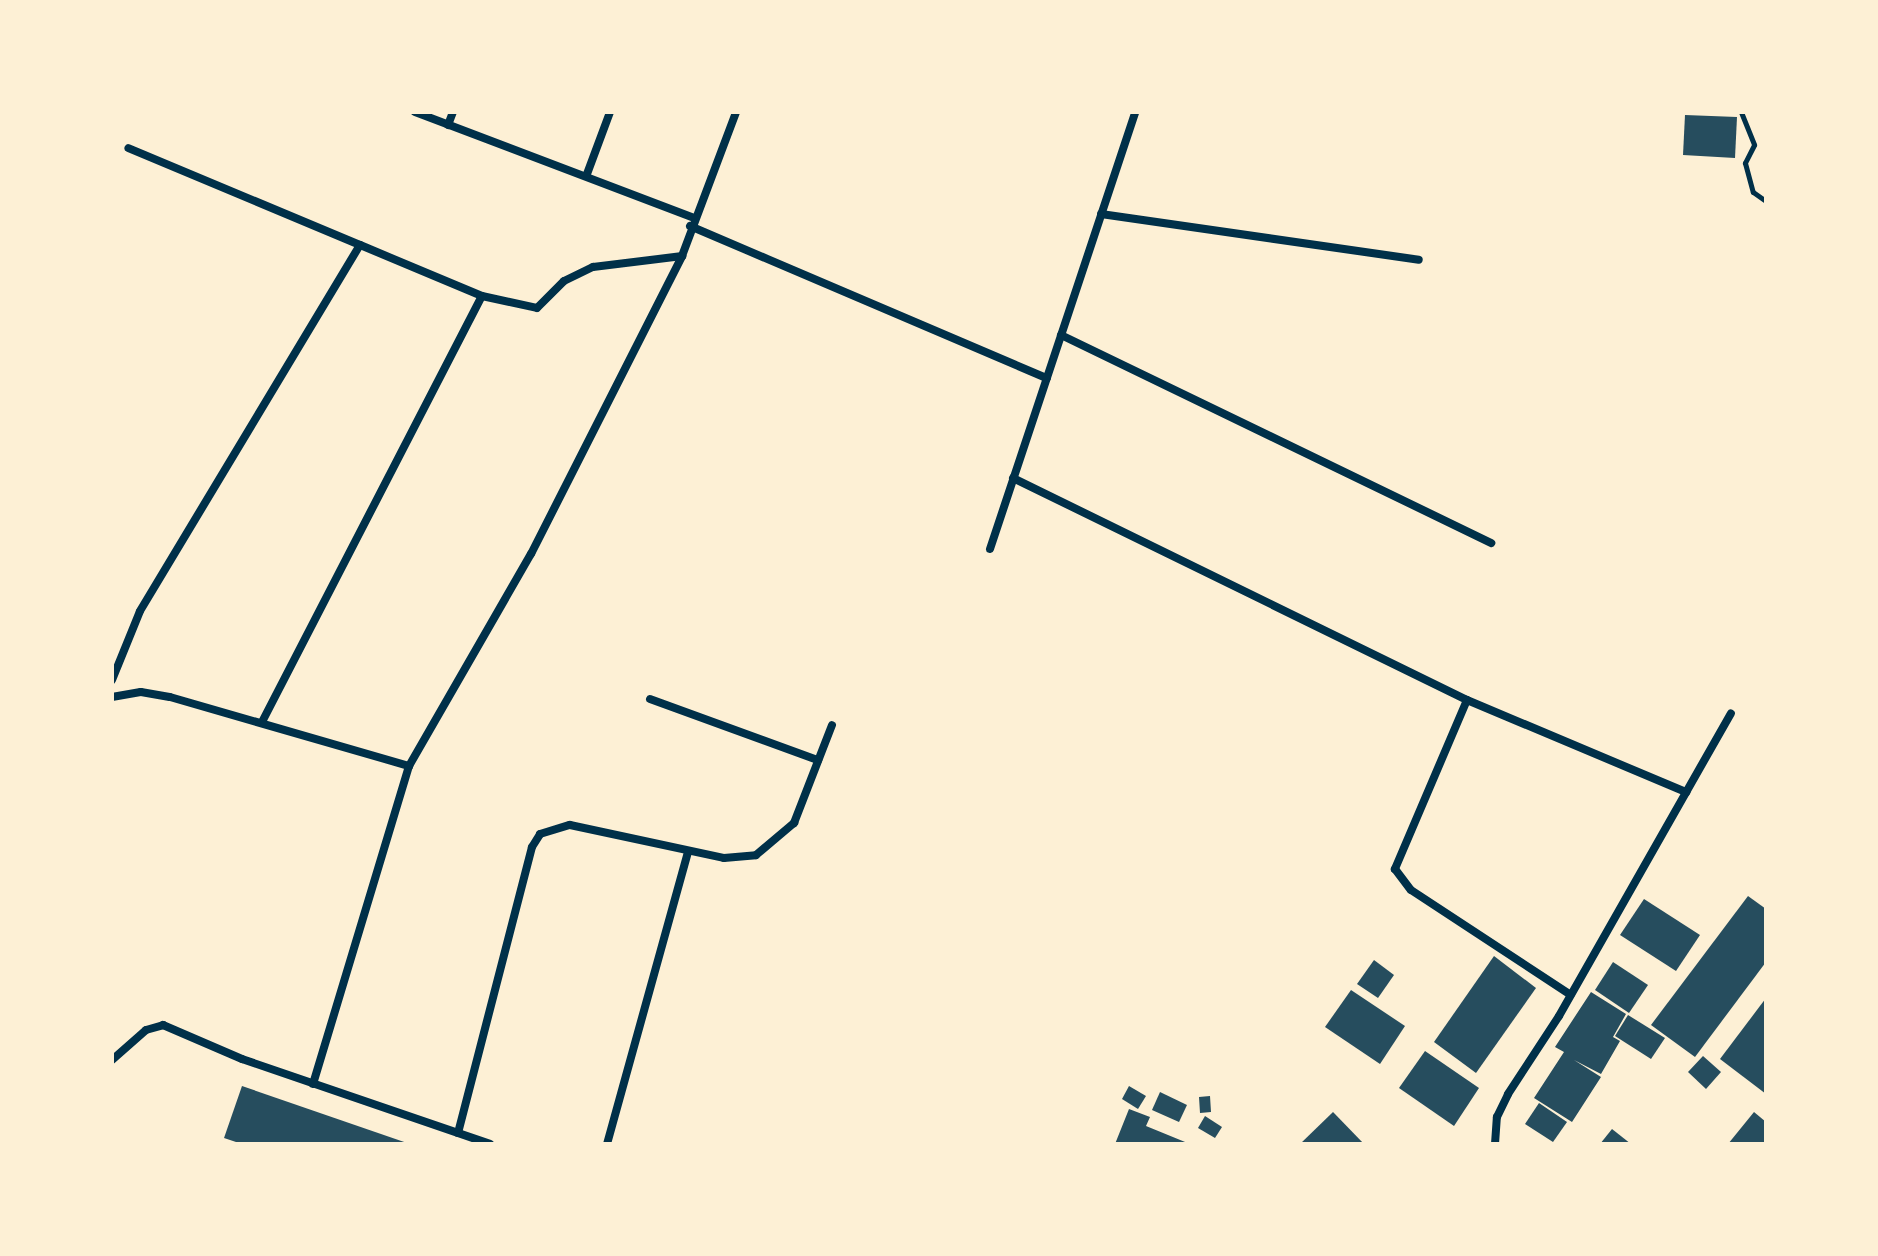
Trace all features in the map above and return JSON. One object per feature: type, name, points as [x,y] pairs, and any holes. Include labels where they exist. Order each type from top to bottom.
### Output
[{"type":"street","points":[[415,112],[587,174],[1047,378]]},
{"type":"street","points":[[448,125],[453,112]]},
{"type":"street","points":[[587,174],[610,112]]},
{"type":"street","points":[[313,1084],[409,766],[531,554],[682,256],[692,222],[736,112]]},
{"type":"street","points":[[990,549],[1135,112]]},
{"type":"street","points":[[128,148],[482,296],[537,308],[564,281],[593,267],[682,256]]},
{"type":"street","points":[[1101,214],[1419,260]]},
{"type":"street","points":[[112,680],[140,611],[360,245]]},
{"type":"street","points":[[262,722],[482,296]]},
{"type":"street","points":[[1061,335],[1491,543]]},
{"type":"street","points":[[1013,478],[1467,700],[1686,792]]},
{"type":"street","points":[[112,697],[156,695],[262,722],[409,766]]},
{"type":"street","points":[[650,699],[818,760]]},
{"type":"street","points":[[1467,700],[1395,869],[1411,890],[1571,995]]},
{"type":"street","points":[[1495,1144],[1497,1117],[1508,1094],[1571,995],[1731,713]]},
{"type":"street","points":[[458,1133],[532,847],[540,834],[570,825],[738,859],[768,847],[794,823],[832,725]]},
{"type":"street","points":[[607,1144],[688,851]]},
{"type":"street","points":[[112,1060],[146,1030],[163,1025],[313,1084],[490,1144]]},
{"type":"path","points":[[1741,112],[1751,126],[1754,145],[1745,163],[1753,192],[1766,201]]},
{"type":"building","points":[[1685,115],[1737,117],[1735,158],[1683,155]]},
{"type":"building","points":[[1748,896],[1766,909],[1766,962],[1695,1057],[1651,1025]]},
{"type":"building","points":[[1644,899],[1700,935],[1676,971],[1620,935]]},
{"type":"building","points":[[1494,956],[1536,988],[1476,1073],[1434,1042]]},
{"type":"building","points":[[1374,960],[1394,975],[1378,998],[1357,984]]},
{"type":"building","points":[[1613,962],[1648,985],[1629,1013],[1595,990]]},
{"type":"building","points":[[1351,990],[1405,1026],[1380,1064],[1325,1027]]},
{"type":"building","points":[[1591,992],[1626,1014],[1613,1037],[1620,1041],[1601,1074],[1574,1060],[1601,1077],[1572,1122],[1534,1098],[1564,1052],[1555,1047]]},
{"type":"building","points":[[1766,998],[1766,1094],[1720,1059]]},
{"type":"building","points":[[1628,1015],[1665,1038],[1651,1059],[1615,1036]]},
{"type":"building","points":[[1425,1051],[1479,1088],[1454,1126],[1399,1088]]},
{"type":"building","points":[[1703,1056],[1721,1072],[1706,1089],[1688,1072]]},
{"type":"building","points":[[242,1086],[410,1144],[242,1144],[224,1138]]},
{"type":"building","points":[[1129,1086],[1146,1096],[1138,1109],[1122,1099]]},
{"type":"building","points":[[1160,1092],[1187,1105],[1179,1122],[1152,1110]]},
{"type":"building","points":[[1210,1096],[1211,1112],[1200,1113],[1199,1097]]},
{"type":"building","points":[[1539,1103],[1567,1122],[1553,1142],[1525,1124]]},
{"type":"building","points":[[1129,1109],[1150,1117],[1146,1126],[1190,1144],[1115,1144]]},
{"type":"building","points":[[1333,1112],[1364,1144],[1300,1144]]},
{"type":"building","points":[[1754,1112],[1766,1122],[1766,1144],[1728,1144]]},
{"type":"building","points":[[1205,1116],[1222,1127],[1215,1138],[1198,1128]]},
{"type":"building","points":[[1612,1129],[1631,1144],[1600,1144]]}]
